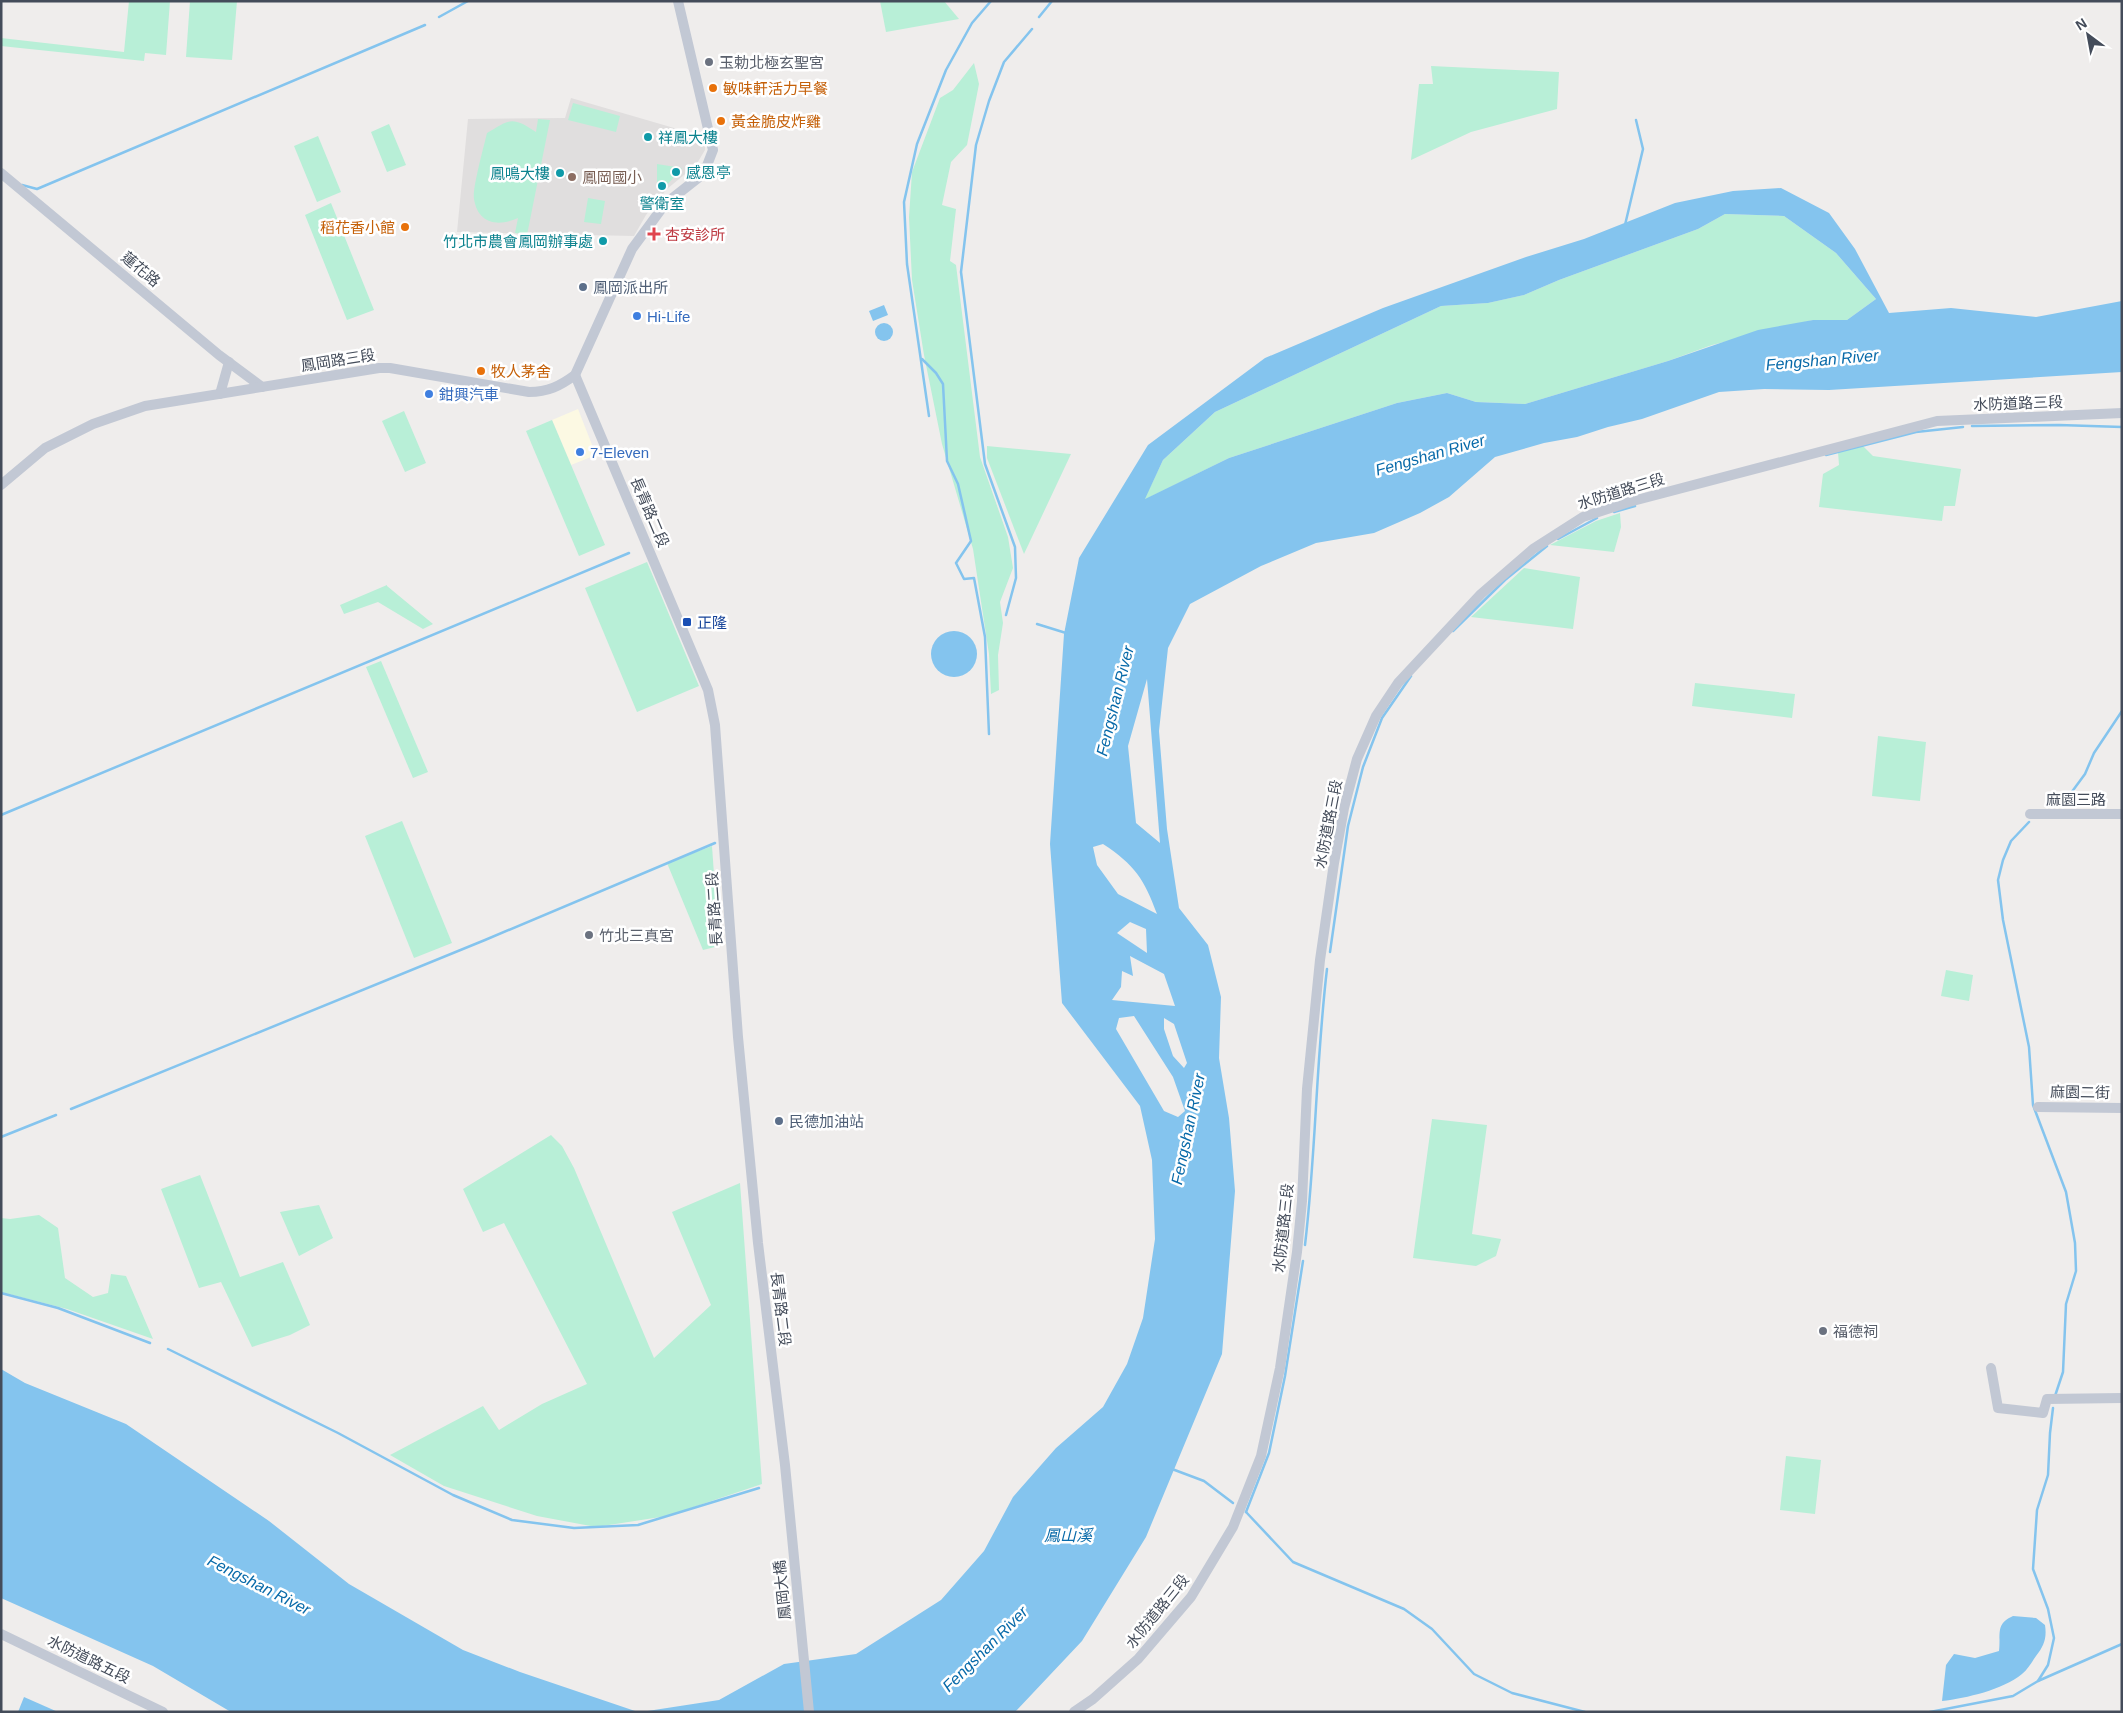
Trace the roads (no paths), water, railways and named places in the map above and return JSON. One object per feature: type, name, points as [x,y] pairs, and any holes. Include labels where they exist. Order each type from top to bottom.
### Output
[{"type":"street","points":[[575,375],[632,249],[665,204],[698,178],[706,168],[713,150],[678,1]]},
{"type":"street","name":"蓮花路","points":[[1,174],[262,387]]},
{"type":"street","points":[[220,394],[229,362]]},
{"type":"street","name":"鳳岡路三段","points":[[1,485],[45,448],[93,424],[145,406],[390,368],[529,392],[542,392],[560,387],[575,375]]},
{"type":"street","name":"長青路二段","points":[[575,375],[708,690],[715,725],[738,1036],[758,1243],[785,1465]]},
{"type":"street","name":"水防道路三段","points":[[1074,1712],[1138,1659],[1191,1597],[1233,1527],[1261,1456],[1280,1368],[1297,1252],[1302,1201],[1307,1089],[1320,960],[1344,808],[1357,759],[1376,716],[1398,683],[1481,594],[1533,549],[1583,517],[1638,500],[1937,421],[2122,413]]},
{"type":"street","name":"麻園三路","points":[[2030,814],[2122,814]]},
{"type":"street","name":"麻園二街","points":[[2038,1106],[2122,1108]]},
{"type":"street","points":[[1991,1368],[1998,1408],[2043,1413],[2047,1398],[2122,1398]]},
{"type":"street","name":"鳳岡大橋","points":[[785,1465],[809,1712]]},
{"type":"street","name":"水防道路五段","points":[[1,1634],[163,1712]]},
{"type":"water","name":"鳳山溪","points":[[1781,188],[1829,213],[1855,249],[1889,313],[1951,308],[2036,317],[2122,301],[2122,372],[1829,390],[1764,389],[1719,392],[1642,419],[1495,457],[1449,497],[1420,513],[1374,533],[1316,543],[1261,566],[1190,604],[1168,648],[1159,731],[1167,829],[1179,908],[1208,945],[1221,997],[1219,1058],[1229,1118],[1235,1191],[1222,1354],[1146,1537],[1082,1641],[1015,1712],[641,1712],[719,1700],[784,1664],[856,1654],[941,1600],[984,1551],[1013,1497],[1056,1448],[1103,1407],[1127,1364],[1143,1318],[1155,1239],[1152,1160],[1140,1106],[1062,1003],[1050,844],[1064,634],[1079,558],[1148,445],[1265,358],[1383,308],[1526,257],[1584,239],[1675,203],[1733,191]],"holes":[[[1725,214],[1784,216],[1836,253],[1876,299],[1847,320],[1813,320],[1758,330],[1668,361],[1525,404],[1476,402],[1447,393],[1397,403],[1229,458],[1145,499],[1163,460],[1215,412],[1441,306],[1488,303],[1524,295],[1559,280],[1698,229]],[[1147,679],[1160,843],[1136,823],[1128,746]],[[1103,844],[1131,866],[1148,891],[1157,914],[1118,894],[1097,865],[1093,847]],[[1130,922],[1146,929],[1147,953],[1117,933]],[[1130,956],[1164,974],[1175,1006],[1112,1000],[1121,987],[1122,971],[1133,976]],[[1134,1016],[1173,1077],[1185,1111],[1178,1117],[1164,1111],[1116,1029],[1119,1018]],[[1164,1018],[1174,1024],[1187,1063],[1184,1068],[1173,1056],[1164,1029]]]},
{"type":"water","points":[[884,305],[888,315],[873,321],[869,311]]},
{"type":"water","points":[[884,323],[890,326],[893,332],[890,338],[884,341],[878,338],[875,332],[878,326]]},
{"type":"water","points":[[954,631],[967,635],[973,641],[977,654],[973,667],[967,673],[954,677],[941,673],[935,667],[931,654],[935,641],[941,635]]},
{"type":"water","name":"Fengshan River","points":[[1,1369],[25,1383],[126,1424],[269,1521],[349,1584],[463,1650],[520,1672],[638,1712],[231,1712],[153,1666],[1,1598]]},
{"type":"water","points":[[2013,1616],[2036,1618],[2045,1625],[2046,1634],[2043,1645],[2026,1670],[2005,1685],[1962,1698],[1942,1701],[1946,1665],[1954,1654],[1975,1658],[1999,1651],[2001,1626],[2007,1619]]},
{"type":"water","points":[[24,1697],[58,1712],[18,1712]]},
{"type":"waterway","points":[[439,17],[468,1]]},
{"type":"waterway","points":[[929,416],[907,264],[904,202],[917,144],[946,70],[972,23],[991,1]]},
{"type":"waterway","points":[[1039,17],[1052,1]]},
{"type":"waterway","points":[[22,185],[37,189],[425,25]]},
{"type":"waterway","points":[[1006,615],[1016,578],[1015,547],[985,464],[961,272],[976,145],[989,101],[1004,62],[1032,29]]},
{"type":"waterway","points":[[1625,225],[1643,149],[1636,120]]},
{"type":"waterway","points":[[922,359],[936,373],[943,384],[947,461],[958,484],[971,541],[956,563],[964,579],[974,578],[985,637],[989,734]]},
{"type":"waterway","points":[[1972,426],[2059,425],[2122,427]]},
{"type":"waterway","points":[[1826,455],[1916,432],[1963,427]]},
{"type":"waterway","points":[[1614,512],[1635,506]]},
{"type":"waterway","points":[[1558,539],[1597,518]]},
{"type":"waterway","points":[[1453,631],[1505,580],[1547,546]]},
{"type":"waterway","points":[[1,815],[629,553]]},
{"type":"waterway","points":[[1037,624],[1066,633]]},
{"type":"waterway","points":[[1330,952],[1348,826],[1363,767],[1382,718],[1411,676]]},
{"type":"waterway","points":[[2049,800],[2071,793],[2085,774],[2094,753],[2122,711]]},
{"type":"waterway","points":[[2029,822],[2011,841],[2003,860],[1998,880],[2003,920],[2029,1047],[2033,1105],[2066,1192],[2075,1243],[2076,1271],[2066,1304],[2063,1372],[2055,1396]]},
{"type":"waterway","points":[[71,1109],[485,940],[715,843]]},
{"type":"waterway","points":[[1305,1245],[1327,969]]},
{"type":"waterway","points":[[1,1137],[56,1115]]},
{"type":"waterway","points":[[1246,1512],[1269,1453],[1285,1376],[1303,1261]]},
{"type":"waterway","points":[[1,1293],[58,1308],[150,1343]]},
{"type":"waterway","points":[[168,1349],[338,1433],[453,1495],[512,1520],[574,1528],[638,1525],[759,1488]]},
{"type":"waterway","points":[[1930,1712],[2013,1696],[2038,1681],[2048,1665],[2054,1638],[2048,1609],[2033,1569],[2037,1510],[2048,1475],[2053,1408]]},
{"type":"waterway","points":[[1172,1469],[1204,1481],[1233,1503]]},
{"type":"waterway","points":[[1246,1512],[1293,1562],[1404,1609],[1432,1629],[1474,1674],[1512,1693],[1585,1712]]},
{"type":"waterway","points":[[2038,1681],[2122,1644]]},
{"type":"place","name":"玉勅北極玄聖宮","points":[[709,62]]},
{"type":"place","name":"敏味軒活力早餐","points":[[713,88]]},
{"type":"place","name":"黃金脆皮炸雞","points":[[721,121]]},
{"type":"place","name":"祥鳳大樓","points":[[648,137]]},
{"type":"place","name":"感恩亭","points":[[676,172]]},
{"type":"place","name":"鳳鳴大樓","points":[[560,173]]},
{"type":"place","name":"鳳岡國小","points":[[572,177]]},
{"type":"place","name":"警衛室","points":[[662,186]]},
{"type":"place","name":"稻花香小館","points":[[405,227]]},
{"type":"place","name":"杏安診所","points":[[654,234]]},
{"type":"place","name":"竹北市農會鳳岡辦事處","points":[[603,241]]},
{"type":"place","name":"鳳岡派出所","points":[[583,287]]},
{"type":"place","name":"Hi-Life","points":[[637,316]]},
{"type":"place","name":"牧人茅舍","points":[[481,371]]},
{"type":"place","name":"鉗興汽車","points":[[429,394]]},
{"type":"place","name":"7-Eleven","points":[[580,452]]},
{"type":"place","name":"正隆","points":[[687,622]]},
{"type":"place","name":"竹北三真宮","points":[[589,935]]},
{"type":"place","name":"民德加油站","points":[[779,1121]]},
{"type":"place","name":"福德祠","points":[[1823,1331]]}]
